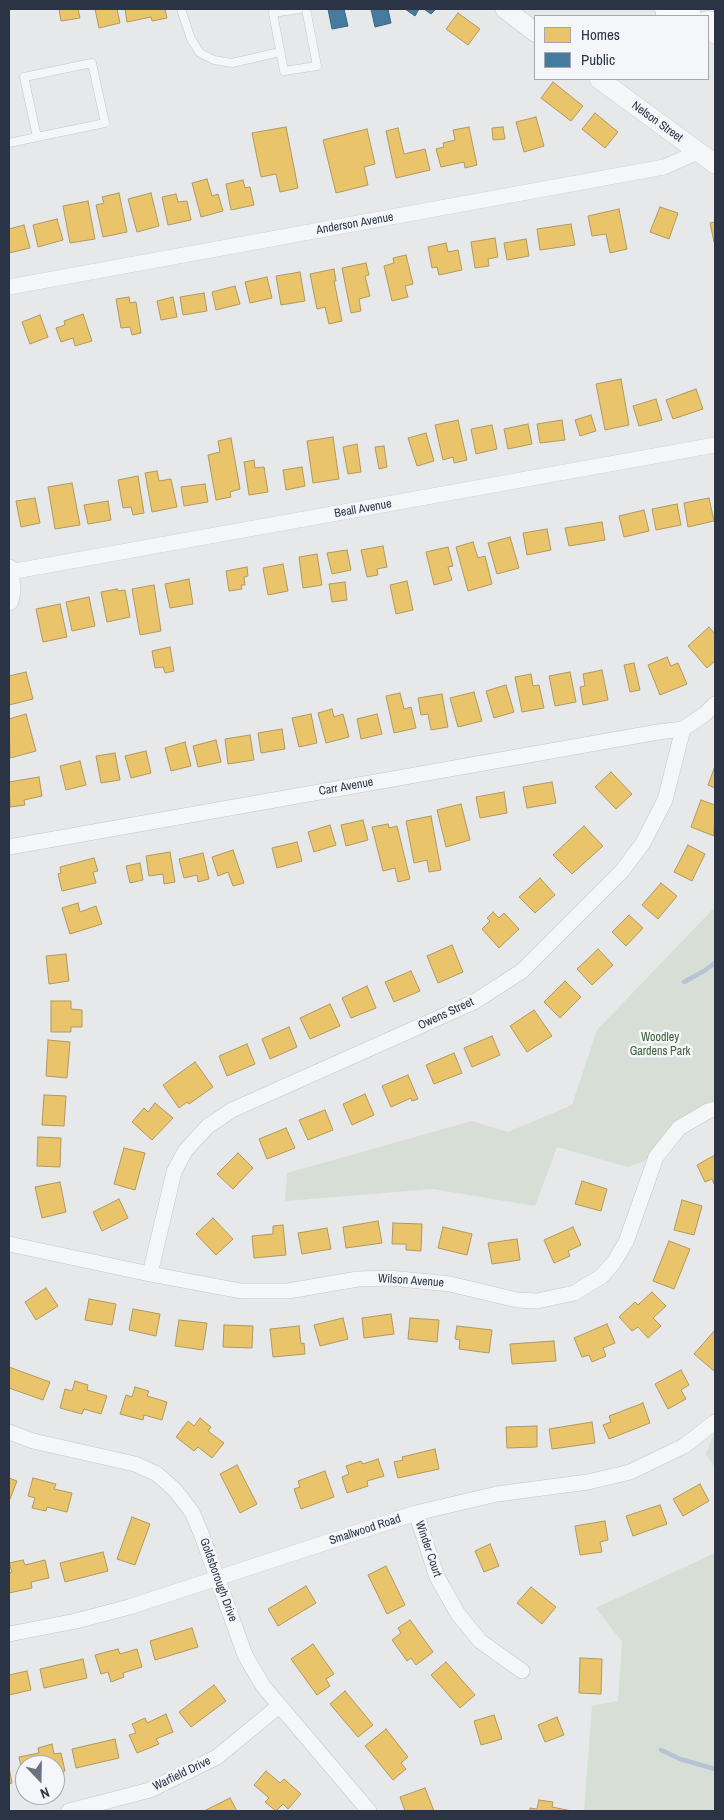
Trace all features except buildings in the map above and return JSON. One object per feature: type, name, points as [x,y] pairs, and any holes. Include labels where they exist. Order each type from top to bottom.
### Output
[{"type":"highway","points":[[669,9],[684,15]]},
{"type":"street","points":[[505,9],[534,31]]},
{"type":"street","name":"Nelson Street","points":[[600,80],[715,164]]},
{"type":"street","name":"Anderson Avenue","points":[[9,287],[664,167],[698,152]]},
{"type":"street","name":"Beall Avenue","points":[[9,570],[715,445]]},
{"type":"street","points":[[9,570],[9,601]]},
{"type":"street","points":[[683,729],[705,714],[715,704]]},
{"type":"street","name":"Carr Avenue","points":[[9,847],[683,729]]},
{"type":"street","name":"Owens Street","points":[[150,1274],[174,1172],[186,1151],[208,1126],[232,1110],[474,1002],[522,971],[622,871],[643,843],[665,800],[683,729]]},
{"type":"street","name":"Wilson Avenue","points":[[9,1244],[241,1291],[288,1291],[358,1279],[390,1278],[450,1284],[517,1300],[537,1301],[574,1293],[602,1276],[614,1262],[626,1242],[656,1157],[679,1128],[715,1109]]},
{"type":"street","name":"Smallwood Road","points":[[9,1634],[76,1621],[129,1607],[416,1513],[497,1494],[588,1482],[630,1472],[684,1446],[715,1422]]},
{"type":"street","name":"Goldsborough Drive","points":[[9,1432],[33,1441],[135,1464],[157,1474],[175,1490],[192,1512],[245,1655],[263,1686],[369,1811]]},
{"type":"street","name":"Winder Court","points":[[416,1513],[438,1578],[458,1614],[480,1641],[522,1671]]},
{"type":"street","name":"Warfield Drive","points":[[69,1811],[150,1790],[217,1757],[280,1706]]},
{"type":"lane","points":[[181,9],[191,40],[200,52],[214,60],[232,63],[280,52]]},
{"type":"lane","points":[[299,9],[272,14],[284,70],[317,66],[306,9]]},
{"type":"lane","points":[[9,143],[105,123],[92,63],[24,78],[37,137]]},
{"type":"green space","name":"Woodley Gardens Park","points":[[715,907],[715,1109],[708,1111],[656,1157],[628,1167],[557,1147],[535,1206],[433,1189],[285,1201],[287,1173],[472,1121],[508,1132],[572,1105],[597,1030]]},
{"type":"green space","points":[[715,1431],[715,1468],[706,1454]]},
{"type":"green space","points":[[715,1553],[715,1811],[584,1811],[592,1706],[618,1701],[622,1642],[596,1608]]},
{"type":"waterway","points":[[684,982],[715,963]]},
{"type":"waterway","points":[[661,1750],[680,1759],[715,1769]]}]
